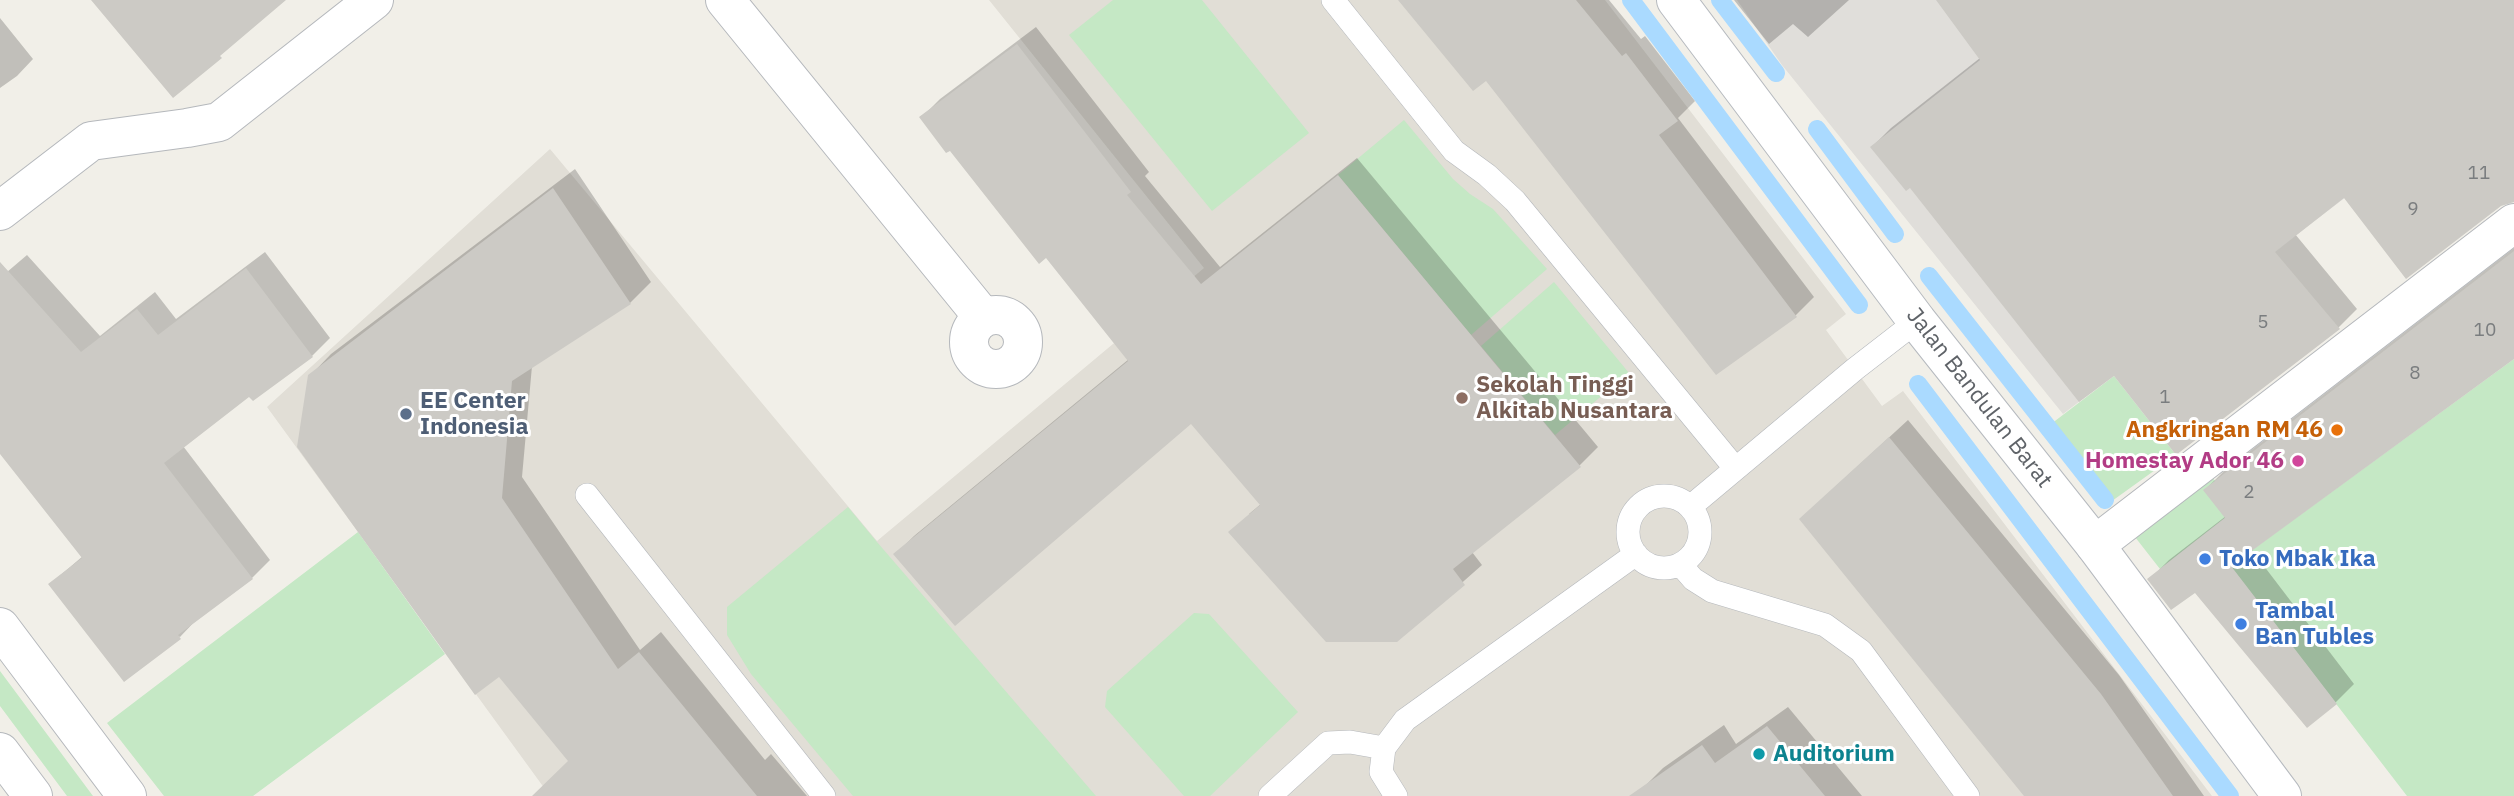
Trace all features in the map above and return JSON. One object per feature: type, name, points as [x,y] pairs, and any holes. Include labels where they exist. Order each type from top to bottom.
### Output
[{"type":"street","points":[[0,211],[91,141],[219,122],[374,0]]},
{"type":"street","points":[[725,0],[983,317]]},
{"type":"street","name":"Jalan Bandulan Barat","points":[[1676,0],[1917,321],[2095,545],[2282,796]]},
{"type":"street","points":[[2095,545],[2514,223]]},
{"type":"street","points":[[0,627],[127,796]]},
{"type":"street","points":[[0,752],[33,796]]},
{"type":"lane","points":[[1333,0],[1454,151],[1487,175],[1515,201],[1735,468]]},
{"type":"lane","points":[[1690,507],[1917,321]]},
{"type":"lane","points":[[587,495],[824,796]]},
{"type":"lane","points":[[1660,495],[1681,500],[1690,507],[1698,519],[1700,538],[1696,549],[1680,565],[1671,568],[1652,566],[1636,554],[1630,547],[1627,535],[1633,513],[1640,504],[1660,495]]},
{"type":"lane","points":[[1396,796],[1381,772],[1384,748],[1405,720],[1636,554]]},
{"type":"lane","points":[[1680,565],[1693,579],[1712,591],[1825,625],[1861,651],[1968,796]]},
{"type":"lane","points":[[1270,796],[1328,743],[1350,742],[1384,748]]},
{"type":"shaded area","name":"Sekolah Tinggi Alkitab Nusantara","points":[[989,0],[1605,0],[1846,314],[1826,330],[1882,406],[1903,391],[2212,796],[550,796],[267,407],[550,149],[877,541],[1204,268]]},
{"type":"shaded area","points":[[1737,0],[2514,0],[2514,68],[2063,414],[1782,65]]},
{"type":"green space","points":[[1113,0],[1202,0],[1309,133],[1212,211],[1069,35]]},
{"type":"green space","points":[[1404,120],[1453,179],[1493,209],[1547,269],[1471,335],[1338,175]]},
{"type":"green space","points":[[1554,282],[1629,373],[1555,435],[1481,346]]},
{"type":"green space","points":[[2514,359],[2514,796],[2407,796],[2230,566]]},
{"type":"green space","points":[[2114,376],[2176,455],[2112,501],[2051,424]]},
{"type":"green space","points":[[2212,477],[2236,509],[2160,569],[2135,537]]},
{"type":"green space","points":[[848,507],[1096,796],[853,796],[751,674],[727,635],[727,607]]},
{"type":"green space","points":[[358,532],[445,654],[253,796],[164,796],[107,723]]},
{"type":"green space","points":[[1194,613],[1209,614],[1298,712],[1210,796],[1184,796],[1105,707],[1107,691]]},
{"type":"green space","points":[[0,671],[93,796],[67,796],[0,706]]},
{"type":"building","points":[[91,0],[286,0],[173,98]]},
{"type":"building","points":[[1398,0],[1576,0],[1622,56],[1626,53],[1678,121],[1659,135],[1797,317],[1716,375],[1486,81],[1473,91]]},
{"type":"building","points":[[1936,0],[2514,0],[2514,202],[2501,206],[2406,279],[2344,198],[2275,252],[2340,329],[2176,455],[2114,376],[2079,402],[1910,188],[1906,191],[1870,147],[1980,60]]},
{"type":"building","points":[[1017,44],[1131,192],[1127,195],[1201,284],[1338,175],[1581,467],[1453,569],[1465,585],[1397,642],[1326,642],[1228,532],[1260,505],[1191,424],[955,626],[893,554],[1128,361],[1046,258],[1039,264],[950,151],[946,153],[919,117]]},
{"type":"building","name":"EE Center Indonesia","points":[[553,188],[631,304],[512,381],[502,498],[618,669],[639,652],[757,796],[532,796],[568,761],[499,677],[475,695],[297,447],[308,375]]},
{"type":"building","points":[[2514,251],[2514,359],[2231,566],[2337,704],[2307,728],[2195,593],[2171,610],[2147,579],[2225,518],[2203,490]]},
{"type":"building","points":[[0,262],[81,352],[137,309],[158,335],[246,268],[313,357],[253,401],[249,397],[164,463],[253,579],[178,635],[181,639],[124,682],[48,584],[82,558],[0,454]]},
{"type":"building","points":[[1889,437],[2101,694],[2173,796],[2024,796],[1799,519]]},
{"type":"building","name":"Auditorium","points":[[1767,726],[1825,796],[1629,796],[1702,745],[1715,763]]},
{"type":"waterway","points":[[1631,0],[1859,305]]},
{"type":"waterway","points":[[1720,0],[1776,73]]},
{"type":"waterway","points":[[1817,129],[1895,234]]},
{"type":"waterway","points":[[1929,276],[2105,500]]},
{"type":"waterway","points":[[1918,384],[2230,796]]},
{"type":"place","name":"Sekolah Tinggi Alkitab Nusantara","points":[[1462,398]]},
{"type":"place","name":"EE Center Indonesia","points":[[406,414]]},
{"type":"place","name":"Angkringan RM 46","points":[[2337,430]]},
{"type":"place","name":"Homestay Ador 46","points":[[2298,461]]},
{"type":"place","name":"Toko Mbak Ika","points":[[2205,559]]},
{"type":"place","name":"Tambal Ban Tubles","points":[[2241,624]]},
{"type":"place","name":"Auditorium","points":[[1759,754]]}]
